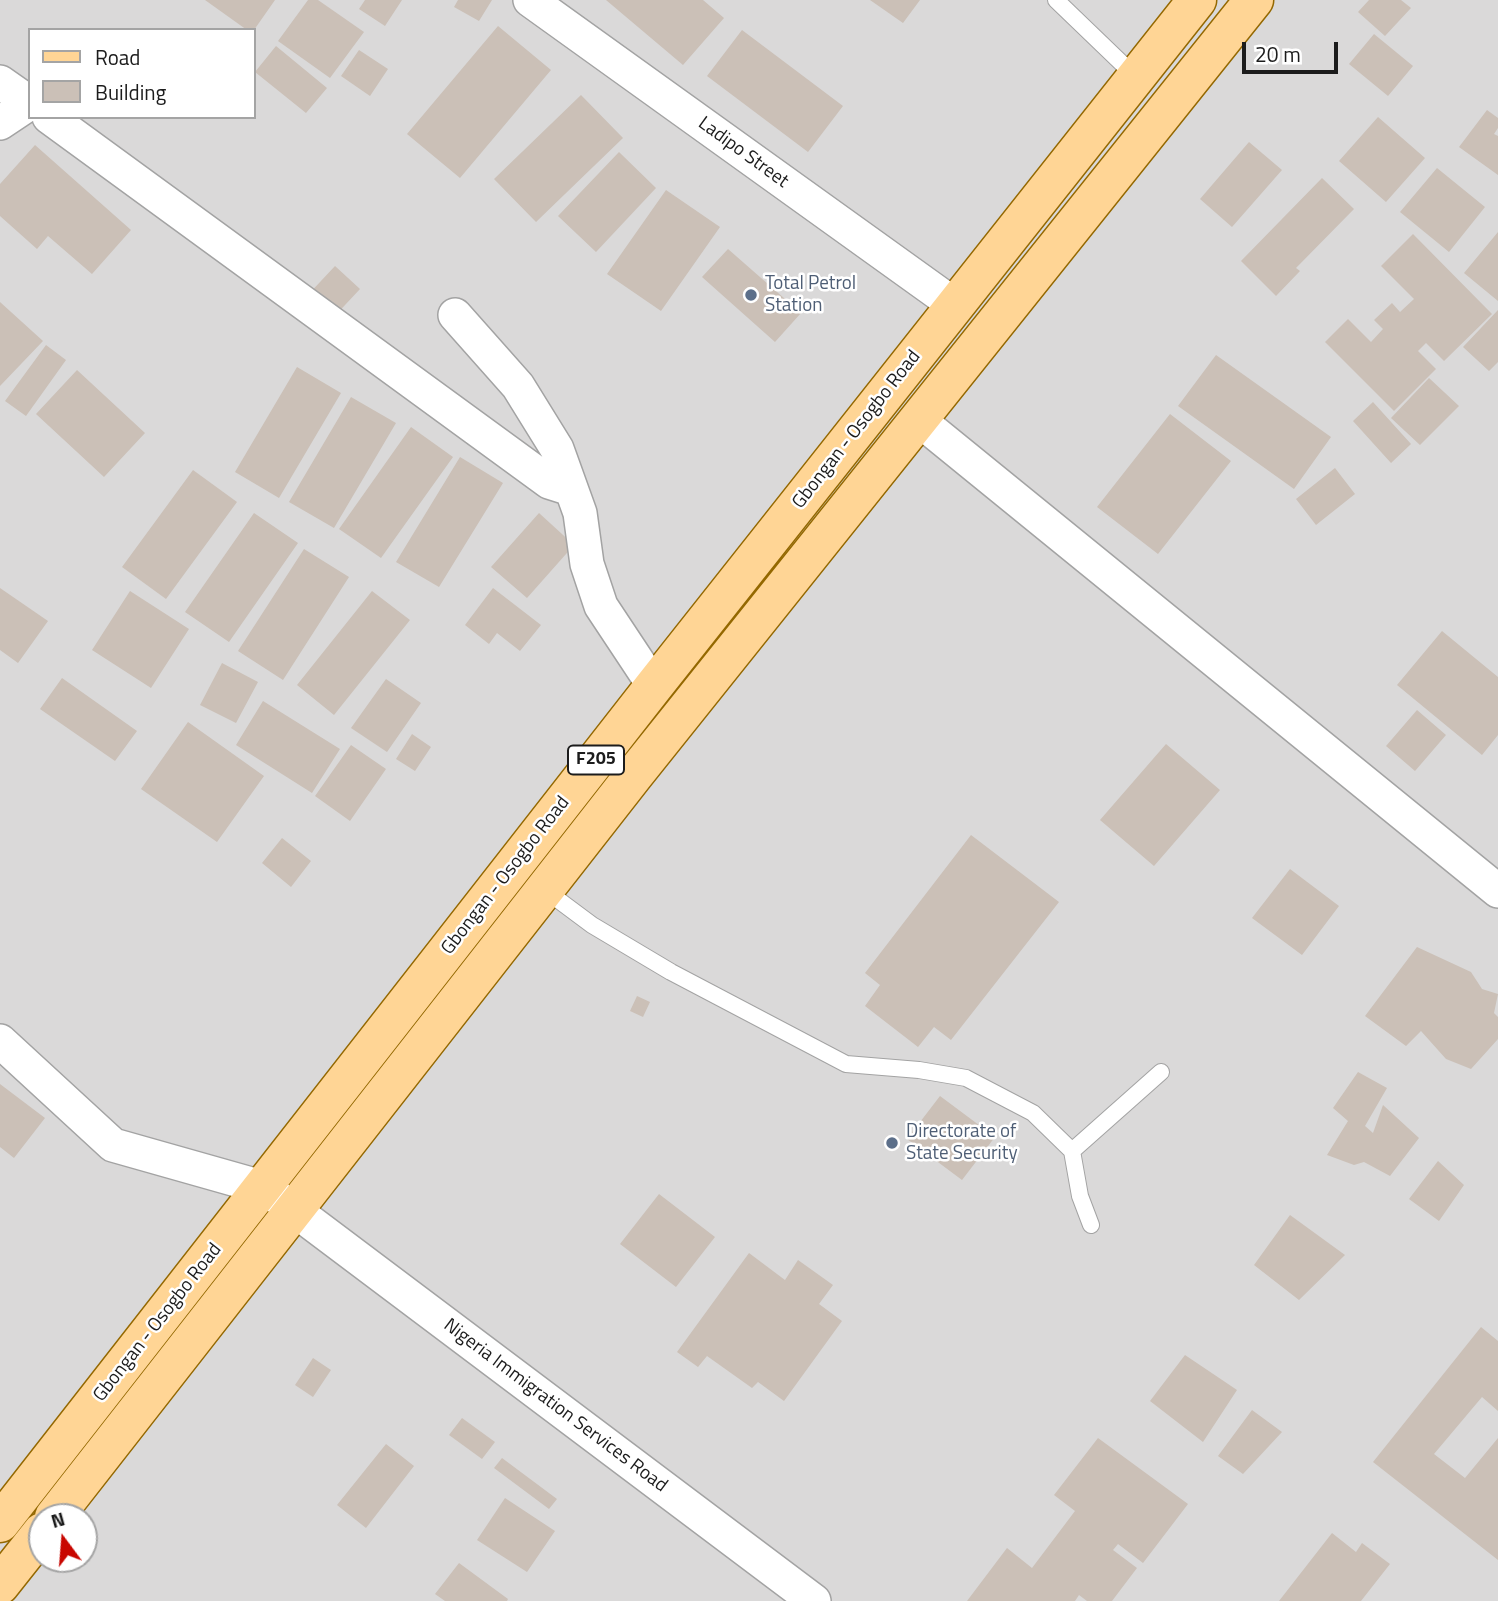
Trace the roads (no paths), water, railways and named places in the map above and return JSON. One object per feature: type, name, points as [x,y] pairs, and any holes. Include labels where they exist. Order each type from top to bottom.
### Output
[{"type":"main road","name":"Gbongan - Osogbo Road","points":[[1,1519],[265,1188],[654,686],[1197,0]]},
{"type":"main road","name":"Gbongan - Osogbo Road","points":[[65,1503],[545,890],[1254,0]]},
{"type":"main road","points":[[0,1585],[28,1550]]},
{"type":"street","name":"Ladipo Street","points":[[530,0],[956,306]]},
{"type":"street","points":[[0,82],[28,102]]},
{"type":"street","points":[[0,123],[28,104]]},
{"type":"street","points":[[52,119],[549,482],[571,489]]},
{"type":"street","points":[[455,315],[518,386],[557,449],[580,513],[587,564],[601,606],[654,686]]},
{"type":"street","points":[[919,420],[1498,891]]},
{"type":"street","points":[[0,1041],[113,1145],[265,1188]]},
{"type":"street","name":"Nigeria Immigration Services Road","points":[[265,1188],[814,1601]]},
{"type":"lane","points":[[1056,0],[1136,77]]},
{"type":"lane","points":[[545,890],[592,925],[671,972],[846,1064],[919,1070],[966,1078],[1033,1113],[1072,1151],[1080,1196],[1091,1225]]},
{"type":"lane","points":[[1072,1151],[1161,1072]]},
{"type":"place","name":"Total Petrol Station","points":[[751,295]]},
{"type":"place","name":"Directorate of State Security","points":[[892,1143]]}]
